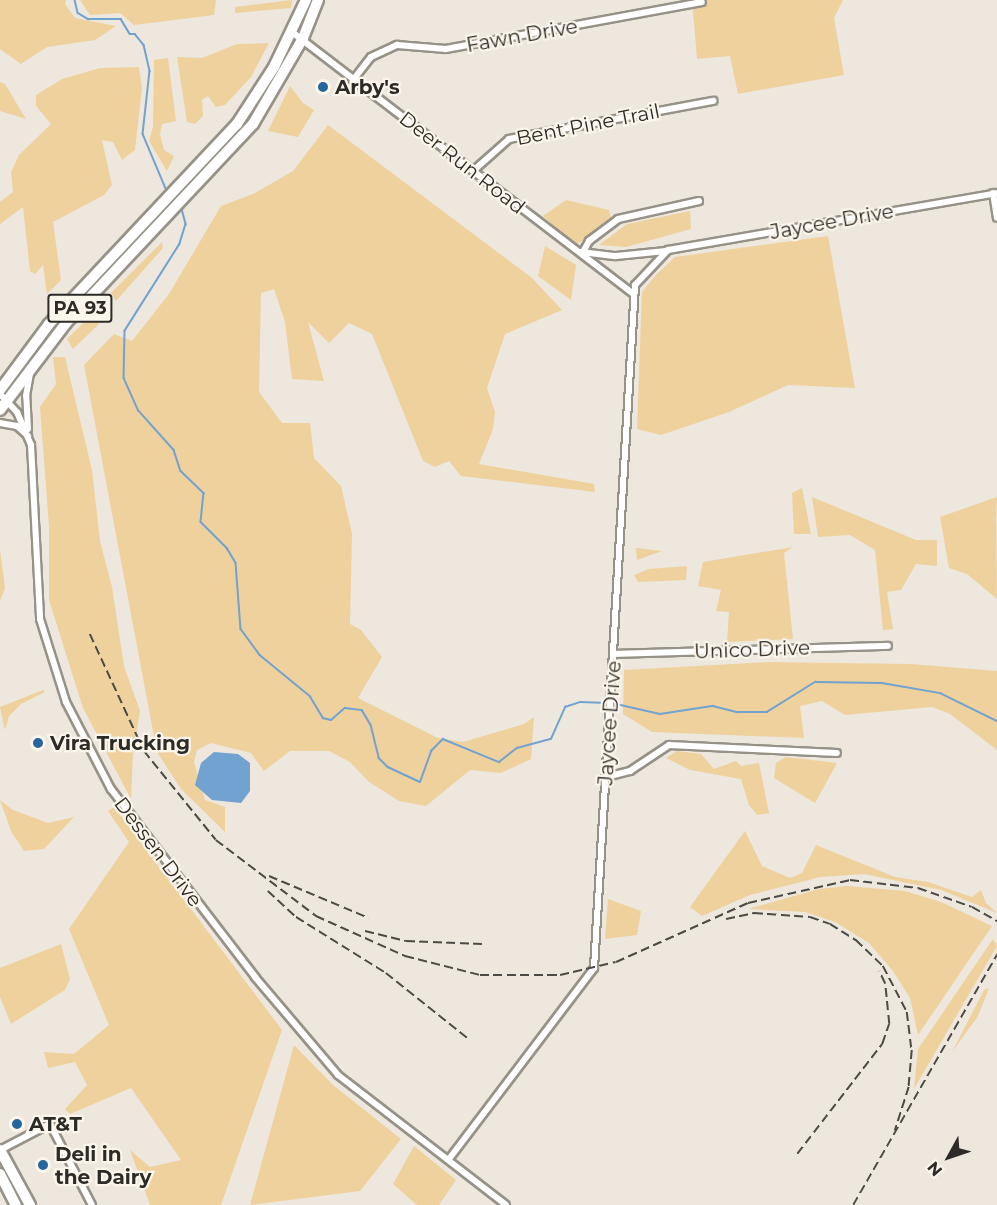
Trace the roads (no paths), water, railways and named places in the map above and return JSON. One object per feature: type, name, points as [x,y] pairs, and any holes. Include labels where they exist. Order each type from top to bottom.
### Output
[{"type":"highway","name":"PA 93","points":[[0,410],[2,395],[49,324],[237,124],[274,67],[306,0]]},
{"type":"highway","name":"PA 93","points":[[2,395],[253,124],[303,38],[318,0]]},
{"type":"highway","points":[[0,1150],[30,1205]]},
{"type":"highway","points":[[1,1176],[16,1205]]},
{"type":"street","name":"Fawn Drive","points":[[353,80],[371,57],[397,45],[446,49],[702,2]]},
{"type":"street","name":"Deer Run Road","points":[[291,32],[303,38],[353,80],[574,251],[632,293]]},
{"type":"street","name":"Bent Pine Trail","points":[[473,171],[509,139],[713,100]]},
{"type":"street","name":"Jaycee Drive","points":[[574,251],[616,256],[668,250],[995,193]]},
{"type":"street","points":[[995,193],[997,218]]},
{"type":"street","points":[[583,252],[589,241],[618,219],[699,201]]},
{"type":"street","points":[[632,293],[644,273],[668,250]]},
{"type":"street","name":"Jaycee Drive","points":[[449,1159],[594,968],[615,654],[632,293]]},
{"type":"street","points":[[30,438],[26,396],[37,358]]},
{"type":"street","name":"Dessen Drive","points":[[2,395],[30,438],[35,468],[40,619],[66,702],[111,789],[248,968],[338,1075],[506,1205]]},
{"type":"street","points":[[0,423],[16,426],[30,438]]},
{"type":"street","name":"Unico Drive","points":[[615,654],[888,646]]},
{"type":"street","points":[[606,777],[630,771],[669,745],[837,753]]},
{"type":"street","points":[[0,1150],[50,1124],[92,1205]]},
{"type":"water","points":[[214,752],[238,754],[250,763],[250,791],[241,803],[212,800],[195,785],[201,763]]},
{"type":"waterway","points":[[75,0],[78,13],[88,19],[121,19],[130,34],[135,34],[144,45],[150,71],[143,134],[167,191]]},
{"type":"waterway","points":[[182,209],[186,224],[180,244],[125,331],[124,378],[139,411],[174,450],[181,471],[204,493],[201,522],[227,548],[236,563],[241,629],[260,655],[310,696],[323,718],[331,720],[345,708],[362,710],[371,725],[379,758],[388,767],[420,782],[431,751],[443,739],[499,762],[517,748],[551,739],[565,707],[580,702],[608,703]]},
{"type":"waterway","points":[[612,703],[660,714],[713,706],[737,712],[767,712],[815,682],[882,683],[940,693],[997,721]]},
{"type":"railway","points":[[90,634],[144,751],[216,840],[316,916],[405,956],[480,975],[560,975],[616,962],[748,903],[850,880],[918,888],[972,907],[997,921]]},
{"type":"railway","points":[[269,876],[369,918]]},
{"type":"railway","points":[[268,891],[296,917],[386,973],[470,1040]]},
{"type":"railway","points":[[726,919],[754,913],[810,917],[830,924],[856,940],[883,966],[907,1012],[912,1050],[909,1087],[895,1131]]},
{"type":"railway","points":[[365,931],[406,941],[482,944]]},
{"type":"railway","points":[[853,1205],[997,955]]},
{"type":"railway","points":[[797,1154],[882,1044],[889,1024],[885,984],[879,971]]},
{"type":"place","name":"Arby's","points":[[323,87]]},
{"type":"place","name":"Vira Trucking","points":[[38,743]]},
{"type":"place","name":"AT&T","points":[[17,1124]]},
{"type":"place","name":"Deli in the Dairy","points":[[43,1165]]}]
